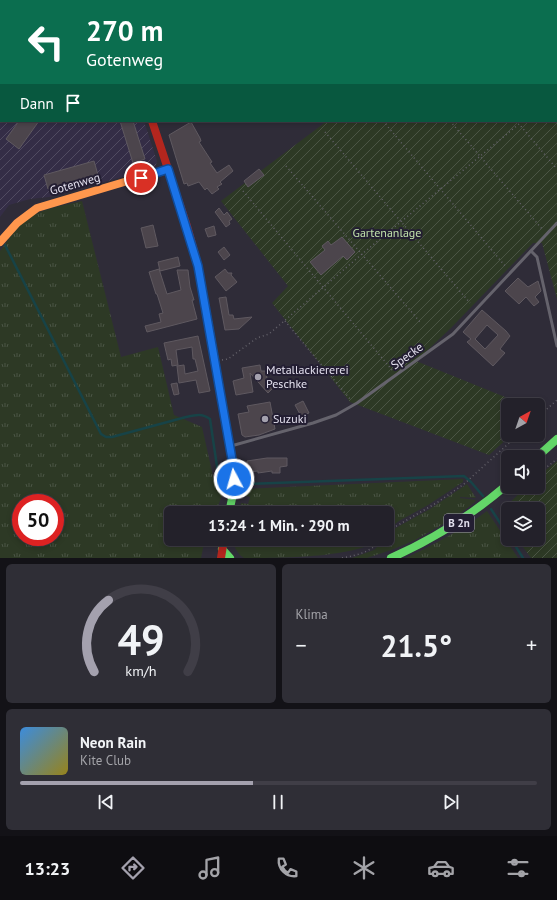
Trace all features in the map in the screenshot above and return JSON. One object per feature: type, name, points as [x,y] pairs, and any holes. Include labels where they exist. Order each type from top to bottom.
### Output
[{"type":"main road","points":[[152,122],[198,266],[233,465],[234,484],[230,506]]},
{"type":"main road","name":"Gotenweg","points":[[0,242],[16,223],[37,208],[168,169]]},
{"type":"main road","points":[[545,450],[557,439]]},
{"type":"main road","name":"B 2n","points":[[391,558],[447,531],[480,508],[501,490]]},
{"type":"main road","points":[[221,558],[223,546]]},
{"type":"main road","points":[[222,549],[230,558]]},
{"type":"lane","name":"Specke","points":[[230,446],[313,423],[336,415],[357,403],[453,334],[557,223]]},
{"type":"lane","points":[[531,251],[537,257],[557,346]]},
{"type":"path","points":[[384,122],[506,267]]},
{"type":"path","points":[[451,122],[542,229]]},
{"type":"path","points":[[215,362],[228,359],[257,338],[269,334],[362,254],[519,124],[557,169]]},
{"type":"path","points":[[325,132],[470,303]]},
{"type":"path","points":[[286,166],[421,323]]},
{"type":"path","points":[[243,191],[392,370]]},
{"type":"path","points":[[285,321],[350,399]]},
{"type":"path","points":[[545,411],[557,400]]},
{"type":"path","points":[[394,527],[438,502],[464,484],[510,442]]},
{"type":"path","points":[[545,468],[557,459]]},
{"type":"path","points":[[342,558],[362,554],[374,546]]},
{"type":"shaded area","points":[[0,122],[144,122],[157,161],[155,168],[49,197],[30,199],[9,205],[0,217]]},
{"type":"green space","name":"Gartenanlage","points":[[326,122],[557,122],[557,299],[542,243],[533,243],[451,328],[416,361],[508,398],[501,398],[501,442],[503,442],[489,455],[350,402],[272,303],[288,286],[221,201]]},
{"type":"green space","points":[[82,201],[121,357],[158,347],[174,415],[202,427],[216,489],[224,491],[218,506],[164,506],[164,546],[204,546],[201,558],[0,558],[0,251],[22,223],[40,212]]},
{"type":"green space","points":[[557,461],[557,558],[531,558],[522,546],[545,546],[545,502],[510,502],[519,494],[545,494],[545,470]]},
{"type":"green space","points":[[463,479],[463,482],[394,525],[394,506],[240,506],[241,503],[248,504],[250,497],[242,495],[243,489]]},
{"type":"green space","points":[[467,484],[476,498],[460,497],[476,500],[454,518],[415,540],[367,558],[352,558],[374,550],[378,546],[394,546],[394,529],[430,509]]},
{"type":"green space","points":[[487,511],[501,532],[501,546],[510,546],[518,558],[406,558],[448,536]]},
{"type":"green space","points":[[234,546],[366,546],[354,550],[316,556],[276,558],[244,558],[236,550]]},
{"type":"building","points":[[18,122],[38,122],[19,149],[6,139]]},
{"type":"building","points":[[120,122],[133,122],[145,159],[133,163]]},
{"type":"building","points":[[191,122],[200,138],[201,141],[199,142],[217,173],[229,165],[233,171],[220,182],[222,184],[217,187],[219,189],[212,194],[207,188],[205,190],[199,182],[188,186],[187,183],[184,184],[169,135]]},
{"type":"building","points":[[94,161],[98,175],[48,189],[44,175]]},
{"type":"building","points":[[259,169],[264,175],[248,187],[244,181]]},
{"type":"building","points":[[219,208],[224,215],[227,212],[232,219],[229,221],[230,224],[226,227],[215,212]]},
{"type":"building","points":[[153,225],[158,246],[146,248],[141,228]]},
{"type":"building","points":[[214,226],[216,235],[208,237],[205,229]]},
{"type":"building","points":[[342,237],[355,252],[347,260],[343,256],[321,275],[310,262],[325,250],[322,246],[328,241],[331,245]]},
{"type":"building","points":[[224,247],[230,255],[224,260],[218,252]]},
{"type":"building","points":[[178,257],[180,266],[160,271],[158,262]]},
{"type":"building","points":[[159,269],[167,294],[181,290],[177,270],[188,270],[190,287],[194,300],[192,300],[197,319],[147,332],[145,326],[161,322],[159,314],[163,313],[149,272]]},
{"type":"building","points":[[225,269],[228,273],[232,273],[231,275],[237,282],[226,291],[215,277]]},
{"type":"building","points":[[518,278],[528,287],[538,281],[541,291],[535,297],[539,302],[534,306],[526,297],[519,304],[505,291]]},
{"type":"building","points":[[226,297],[229,315],[233,315],[234,319],[252,317],[239,329],[225,330],[219,298]]},
{"type":"building","points":[[482,310],[510,336],[500,349],[505,353],[493,366],[467,342],[471,339],[463,332]],"holes":[[[487,325],[498,335],[485,349],[475,339]]]},
{"type":"building","points":[[198,336],[210,391],[199,393],[196,380],[179,383],[177,366],[184,365],[185,374],[198,371],[195,359],[193,359],[192,347],[176,350],[178,365],[172,366],[171,359],[168,360],[164,343]]},
{"type":"building","points":[[260,365],[261,371],[266,371],[267,379],[274,387],[268,393],[250,373],[253,392],[236,395],[233,381],[244,378],[242,368]]},
{"type":"building","points":[[177,383],[179,394],[174,395],[171,384]]},
{"type":"building","points":[[303,401],[309,413],[301,416],[295,405]]},
{"type":"building","points":[[270,402],[275,429],[259,435],[245,437],[242,435],[238,414],[249,412],[247,406]]},
{"type":"building","points":[[267,458],[287,458],[287,466],[280,467],[280,473],[272,473],[272,471],[258,473],[258,471],[248,472],[247,461]]},
{"type":"waterway","points":[[5,245],[101,434],[106,437],[112,437],[186,417],[195,415],[204,416],[210,419],[219,480],[222,484]]},
{"type":"waterway","points":[[244,484],[464,476],[483,496]]},
{"type":"waterway","points":[[491,509],[501,524]]},
{"type":"waterway","points":[[515,546],[523,558]]},
{"type":"traffic: fast","points":[[208,321],[233,465],[234,489],[230,506]]},
{"type":"traffic: fast","points":[[545,450],[557,439]]},
{"type":"traffic: fast","points":[[391,558],[407,551],[452,526],[481,506],[501,490]]},
{"type":"traffic: fast","points":[[222,549],[230,558]]},
{"type":"traffic: slow","points":[[0,242],[17,223],[37,208],[168,169]]},
{"type":"traffic: jam","points":[[152,122],[187,226],[198,265],[208,321]]},
{"type":"traffic: jam","points":[[221,558],[223,546]]},
{"type":"place","name":"Metallackiererei Peschke","points":[[258,377]]},
{"type":"place","name":"Suzuki","points":[[265,419]]},
{"type":"route","points":[[141,178],[168,169],[190,237],[201,282],[233,465],[234,479]]}]
